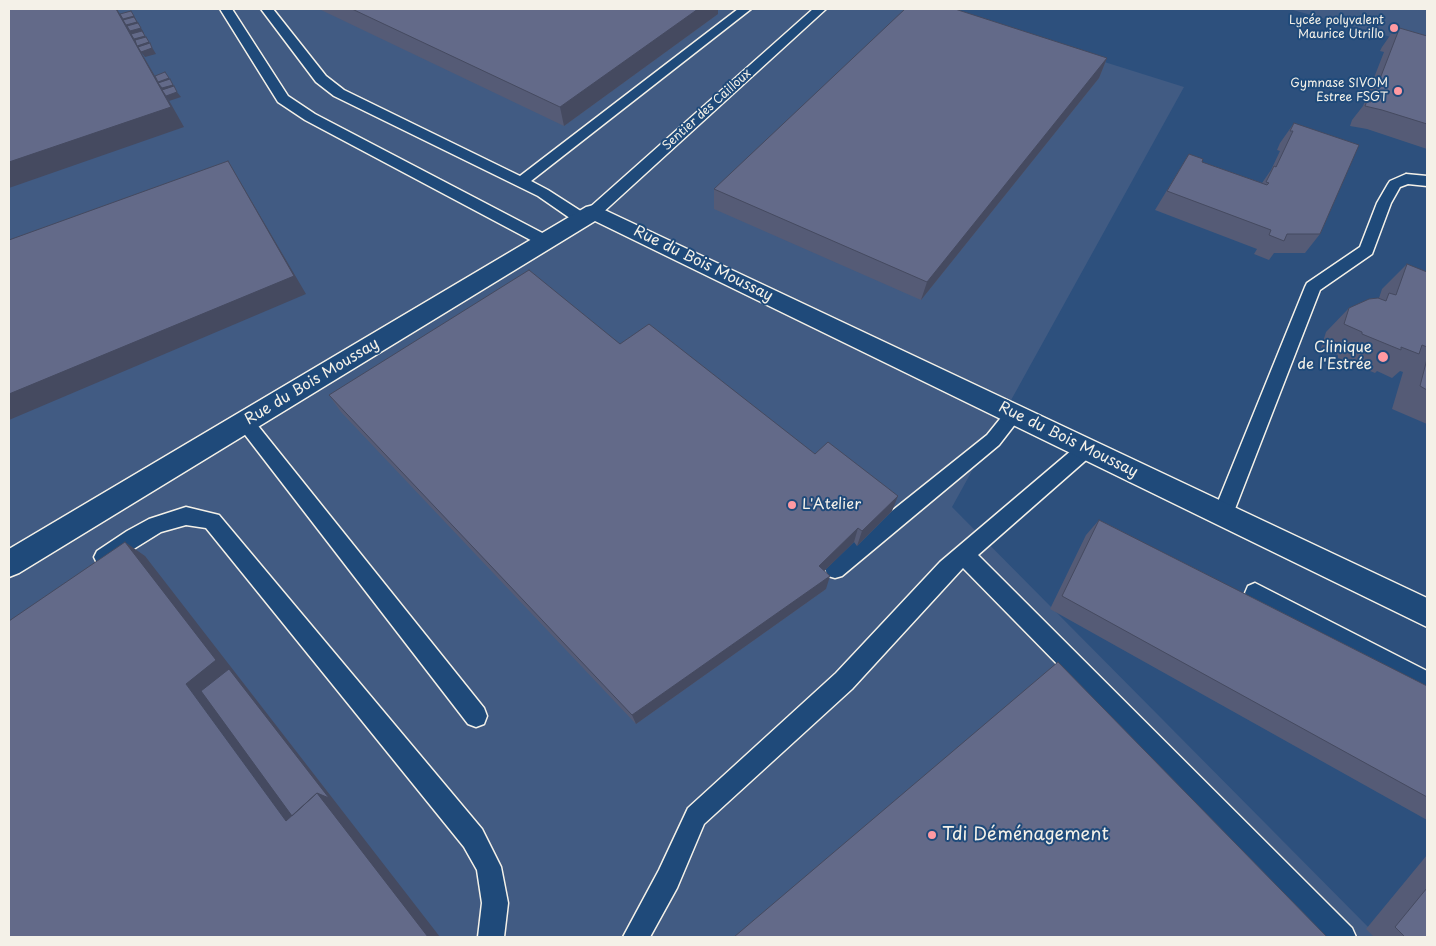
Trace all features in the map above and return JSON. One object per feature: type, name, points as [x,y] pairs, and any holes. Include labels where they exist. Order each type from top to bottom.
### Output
[{"type":"street","name":"Rue du Bois Moussay","points":[[9,564],[588,215],[1014,414],[1427,613]]},
{"type":"lane","points":[[226,9],[283,99],[310,117],[545,241]]},
{"type":"lane","points":[[268,9],[321,79],[339,93],[588,215]]},
{"type":"lane","points":[[521,182],[745,9]]},
{"type":"lane","name":"Sentier des Cailloux","points":[[588,215],[820,9]]},
{"type":"lane","points":[[1223,514],[1313,287],[1368,250],[1384,203],[1395,184],[1406,179],[1427,181]]},
{"type":"lane","points":[[835,569],[994,440],[1014,414]]},
{"type":"lane","points":[[245,422],[476,716]]},
{"type":"lane","points":[[636,937],[668,879],[696,816],[844,681],[947,569],[1086,449]]},
{"type":"lane","points":[[87,569],[134,537],[156,525],[186,516],[212,521],[473,838],[489,867],[495,904],[491,937]]},
{"type":"lane","points":[[964,555],[1343,937]]},
{"type":"lane","points":[[1255,593],[1427,683]]},
{"type":"shaded area","points":[[9,9],[936,9],[1184,87],[952,507],[1378,937],[9,937]]},
{"type":"shaded area","name":"Lycée polyvalent Maurice Utrillo","points":[[1427,9],[1427,47],[1293,10]]},
{"type":"building","points":[[9,9],[116,9],[171,107],[9,162]]},
{"type":"building","points":[[352,9],[698,9],[560,107]]},
{"type":"building","points":[[905,9],[955,9],[1107,58],[927,282],[714,189]]},
{"type":"building","points":[[131,11],[134,16],[123,19],[120,14]]},
{"type":"building","points":[[134,17],[137,22],[126,25],[123,20]]},
{"type":"building","points":[[138,23],[141,28],[130,31],[127,26]]},
{"type":"building","points":[[1396,27],[1427,36],[1427,124],[1365,106],[1367,101],[1371,102],[1398,32],[1395,31]]},
{"type":"building","points":[[142,31],[145,36],[134,39],[131,34]]},
{"type":"building","points":[[146,37],[149,42],[137,46],[135,40]]},
{"type":"building","points":[[150,43],[152,48],[141,52],[138,47]]},
{"type":"building","points":[[165,72],[169,78],[158,82],[155,76]]},
{"type":"building","points":[[170,79],[173,85],[162,88],[158,83]]},
{"type":"building","points":[[174,86],[177,92],[166,96],[162,90]]},
{"type":"building","points":[[1294,123],[1359,145],[1320,234],[1287,234],[1284,241],[1269,235],[1271,230],[1167,191],[1189,154],[1203,159],[1202,162],[1267,185],[1269,183],[1266,182],[1274,166],[1276,167],[1293,131],[1290,131]]},
{"type":"building","points":[[228,161],[294,276],[9,394],[9,240]]},
{"type":"building","points":[[1407,264],[1427,272],[1427,347],[1422,345],[1419,354],[1401,347],[1401,350],[1362,334],[1362,332],[1344,324],[1349,308],[1369,299],[1378,298],[1386,301],[1389,293],[1396,295]]},
{"type":"building","points":[[529,270],[620,344],[649,324],[815,454],[828,442],[898,496],[862,531],[858,528],[819,566],[830,576],[632,715],[329,395]]},
{"type":"building","points":[[1427,359],[1427,390],[1420,386]]},
{"type":"building","points":[[1099,520],[1427,686],[1427,797],[1062,596]]},
{"type":"building","points":[[125,542],[216,660],[186,684],[286,821],[317,793],[428,937],[9,937],[9,621]]},
{"type":"building","points":[[1058,662],[1327,937],[734,937]]},
{"type":"building","points":[[229,669],[329,798],[317,793],[292,816],[201,691]]},
{"type":"building","points":[[1427,888],[1427,937],[1405,937],[1395,927]]},
{"type":"place","name":"Lycée polyvalent Maurice Utrillo","points":[[1394,28]]},
{"type":"place","name":"Gymnase SIVOM Estree FSGT","points":[[1398,91]]},
{"type":"place","name":"Clinique de l'Estrée","points":[[1383,357]]},
{"type":"place","name":"L'Atelier","points":[[792,505]]},
{"type":"place","name":"Tdi Déménagement","points":[[932,835]]}]
